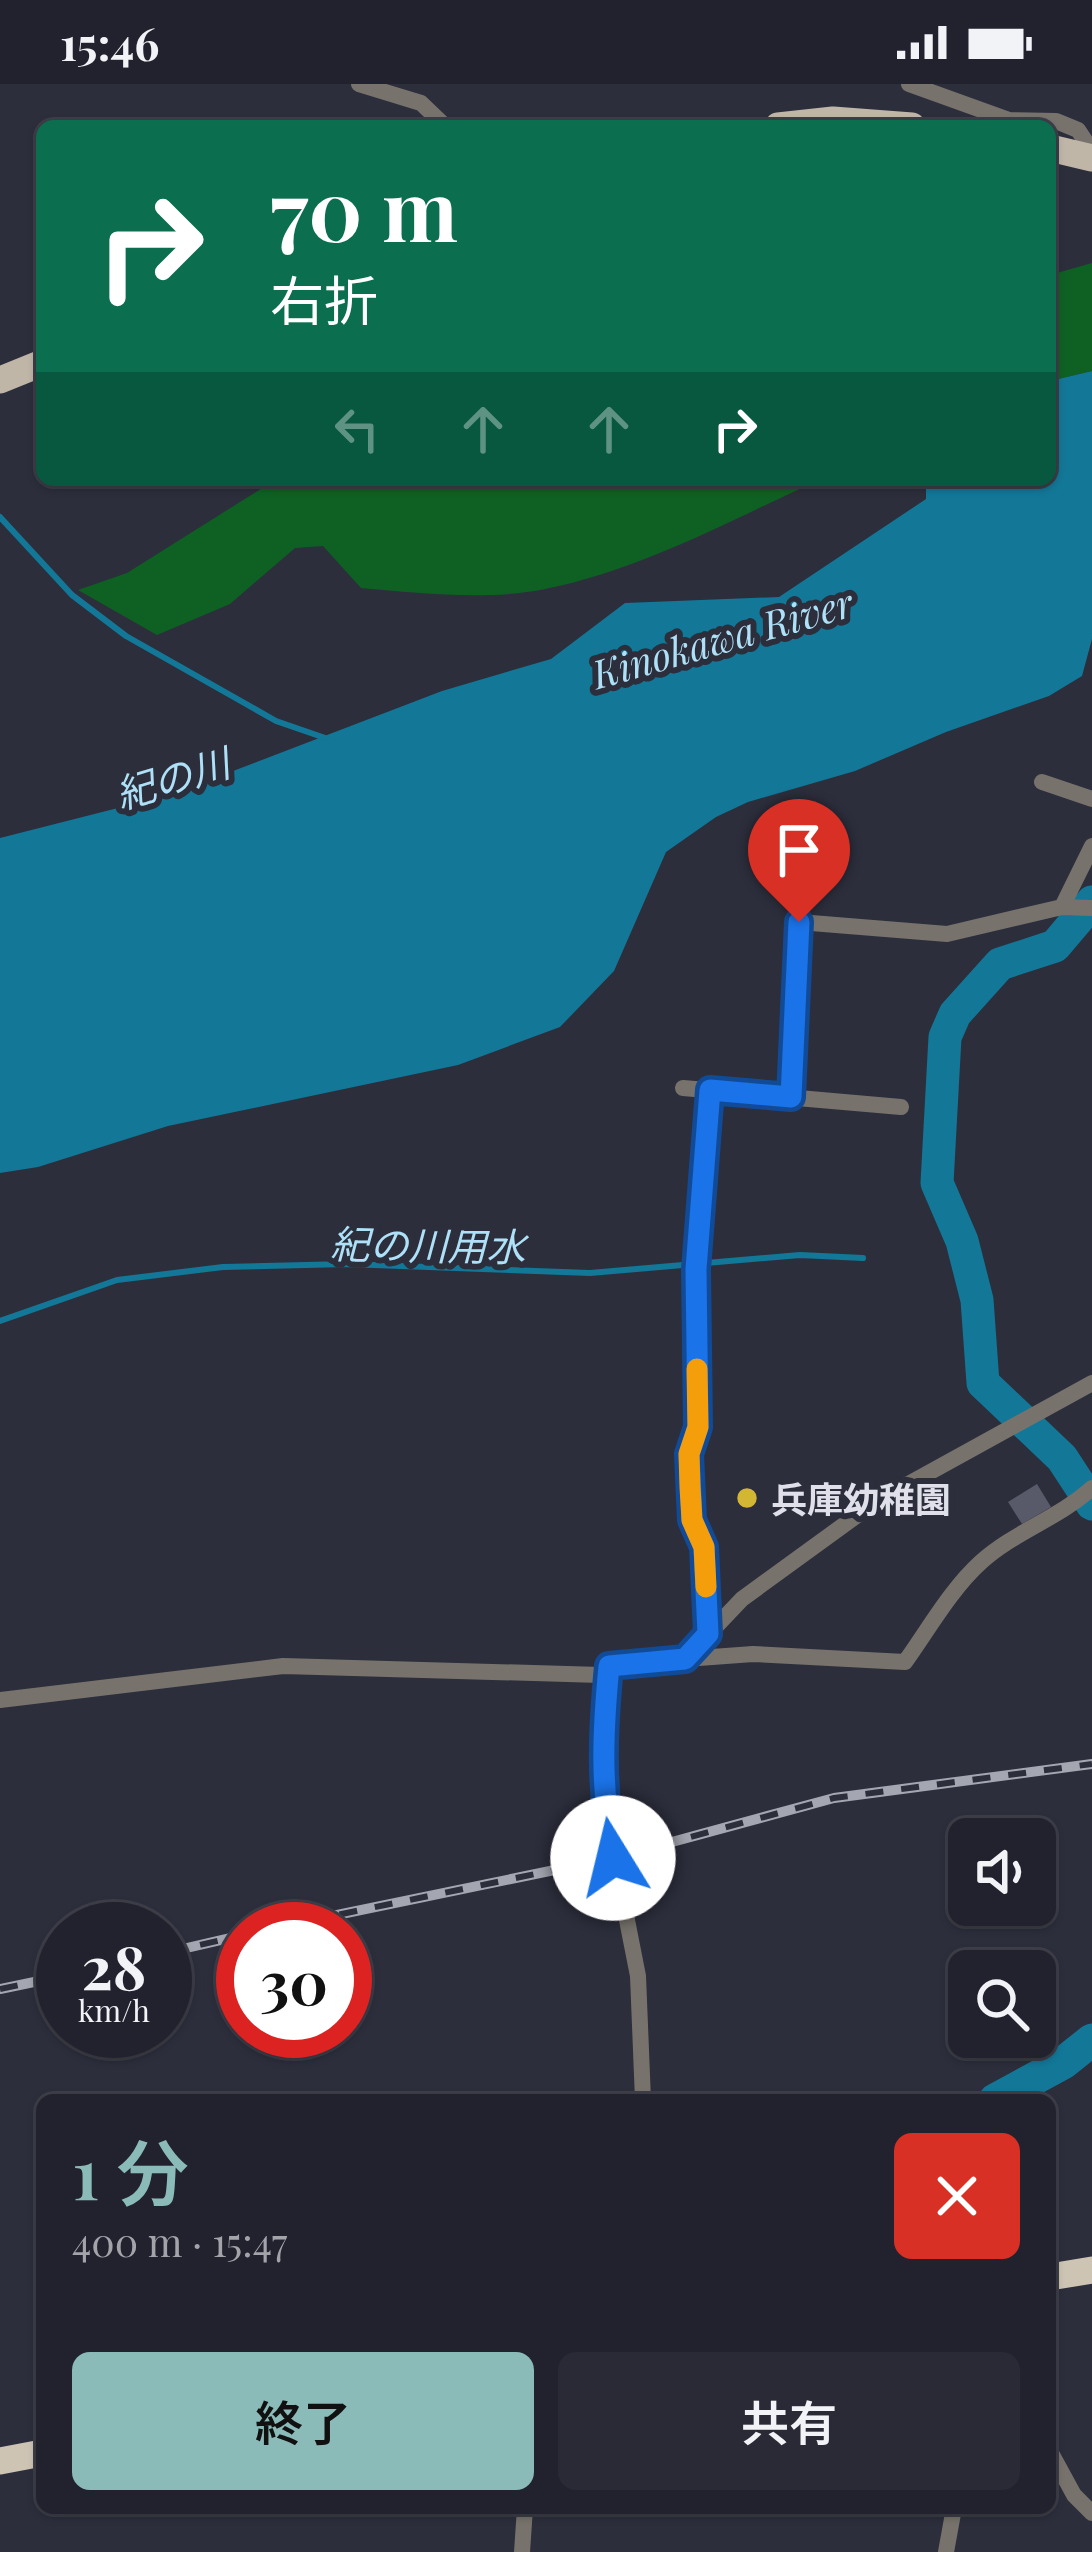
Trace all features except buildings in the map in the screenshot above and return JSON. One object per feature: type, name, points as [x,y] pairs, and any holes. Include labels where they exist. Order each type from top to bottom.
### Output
[{"type":"highway","points":[[1056,2276],[1092,2270]]},
{"type":"highway","points":[[0,2462],[36,2454]]},
{"type":"main road","points":[[1056,149],[1090,157]]},
{"type":"main road","points":[[0,380],[36,365]]},
{"type":"street","points":[[358,84],[421,103],[439,120]]},
{"type":"street","points":[[909,84],[1009,119],[1032,120]]},
{"type":"street","points":[[1056,121],[1078,130],[1090,157]]},
{"type":"street","points":[[1042,782],[1092,799]]},
{"type":"street","points":[[791,1097],[799,922],[946,934],[1078,908],[1092,846]]},
{"type":"street","points":[[683,1088],[901,1107]]},
{"type":"street","points":[[708,1634],[704,1547],[692,1520],[689,1454],[698,1427],[696,1263],[710,1090]]},
{"type":"street","points":[[685,1659],[772,1574],[874,1503],[1092,1383]]},
{"type":"street","points":[[0,1700],[283,1666],[601,1675],[609,1666],[753,1654],[905,1662],[979,1563],[1086,1493]]},
{"type":"street","points":[[609,1666],[602,1793],[638,1976],[643,2094]]},
{"type":"street","points":[[1056,2462],[1074,2495],[1092,2513]]},
{"type":"street","points":[[522,2552],[525,2514]]},
{"type":"street","points":[[946,2552],[953,2514]]},
{"type":"green space","points":[[1092,263],[1092,371],[1056,380],[1056,273]]},
{"type":"green space","points":[[265,486],[806,486],[651,557],[581,581],[523,593],[453,595],[361,588],[323,546],[295,548],[230,604],[157,635],[78,590],[127,573]]},
{"type":"water","name":"Kinokawa River","points":[[1092,371],[1092,639],[1082,676],[1049,696],[855,771],[748,802],[716,817],[666,852],[614,971],[560,1027],[458,1065],[168,1126],[38,1167],[0,1173],[0,838],[173,794],[442,691],[551,659],[625,603],[779,597],[926,499],[926,486],[1056,486],[1056,380]]},
{"type":"waterway","points":[[0,517],[72,595],[126,636],[276,721],[331,740]]},
{"type":"waterway","points":[[1092,902],[1055,946],[1000,964],[955,1014],[945,1037],[937,1183],[962,1241],[977,1300],[983,1383],[1062,1458],[1092,1504]]},
{"type":"waterway","name":"紀の川用水","points":[[0,1321],[117,1280],[223,1267],[347,1264],[590,1273],[800,1255],[863,1258]]},
{"type":"waterway","points":[[1006,2094],[1063,2063],[1092,2040]]},
{"type":"railway","points":[[372,1908],[613,1858],[834,1798],[1092,1764]]},
{"type":"railway","points":[[192,1947],[216,1941]]},
{"type":"railway","points":[[0,1989],[36,1982]]},
{"type":"slow traffic","points":[[697,1369],[698,1427],[689,1454],[690,1487],[692,1520],[704,1547],[706,1587]]},
{"type":"place","name":"兵庫幼稚園","points":[[747,1498]]},
{"type":"route","points":[[613,1858],[602,1793],[609,1666],[685,1659],[708,1634],[704,1547],[692,1520],[689,1454],[698,1427],[696,1269],[710,1090],[791,1097],[799,922]]},
{"type":"water label","name":"紀の川","points":[[172,777]]}]
